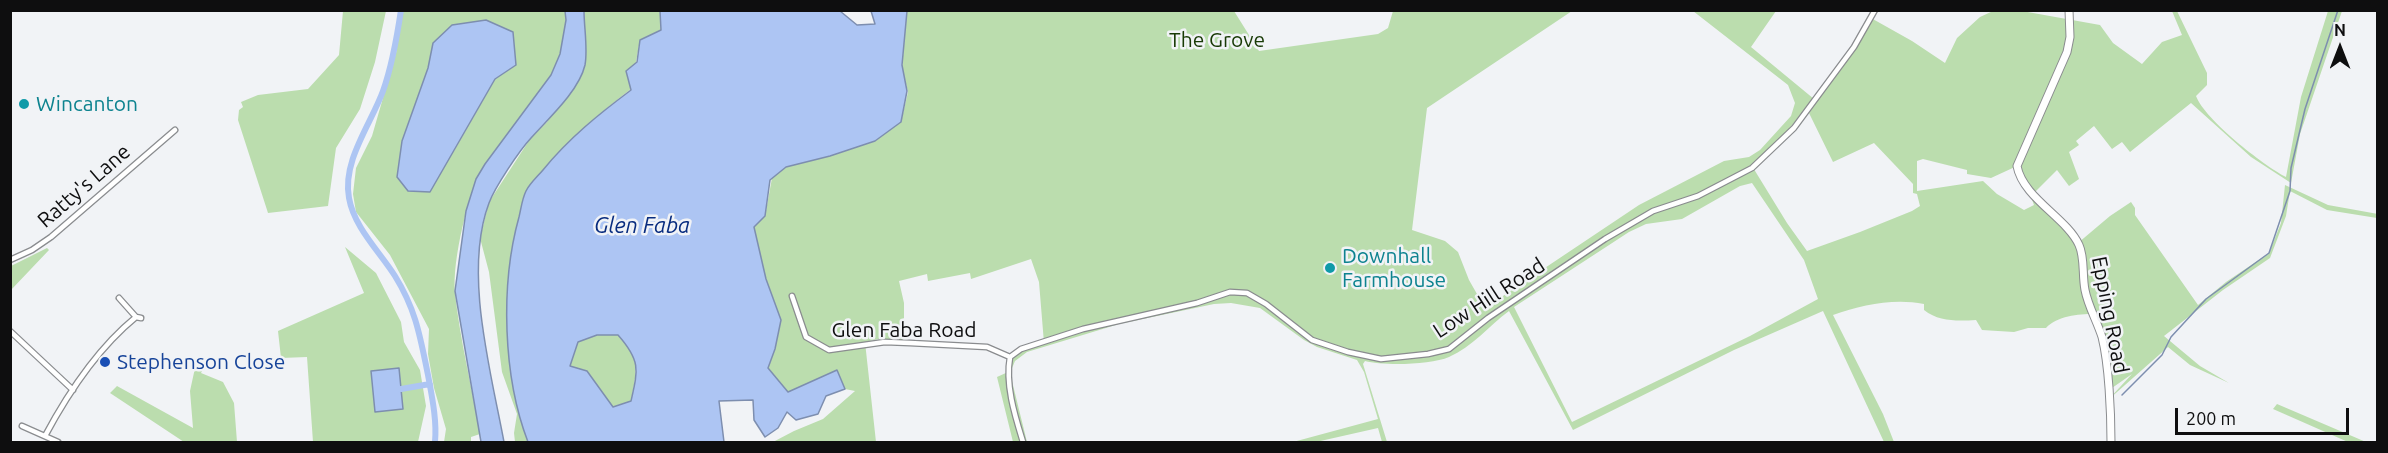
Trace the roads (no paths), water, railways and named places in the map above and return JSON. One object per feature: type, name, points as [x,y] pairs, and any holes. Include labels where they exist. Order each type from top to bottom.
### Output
[{"type":"main road","name":"Epping Road","points":[[2069,10],[2070,36],[2067,52],[2017,166],[2028,188],[2072,235],[2079,246],[2086,294],[2105,353],[2111,442]]},
{"type":"street","name":"Low Hill Road","points":[[1010,357],[1021,349],[1083,328],[1197,303],[1230,292],[1248,293],[1312,340],[1348,352],[1381,359],[1428,354],[1449,349],[1488,318],[1605,239],[1653,212],[1698,196],[1752,168],[1794,128],[1854,47],[1875,10]]},
{"type":"street","name":"Ratty's Lane","points":[[10,260],[32,250],[51,237],[175,130]]},
{"type":"street","name":"Glen Faba Road","points":[[792,296],[806,337],[829,350],[885,342],[987,347],[1010,357]]},
{"type":"street","points":[[45,436],[73,390],[100,354],[139,318],[119,298]]},
{"type":"street","points":[[10,331],[73,390]]},
{"type":"street","points":[[1010,357],[1008,372],[1017,425],[1023,442]]},
{"type":"street","points":[[22,426],[58,442]]},
{"type":"water","points":[[565,11],[584,11],[586,52],[582,75],[570,95],[526,144],[508,169],[489,203],[482,230],[479,290],[482,322],[504,442],[481,442],[455,291],[466,211],[476,179],[485,164],[551,75],[560,54],[566,20]]},
{"type":"water","name":"Glen Faba","points":[[660,11],[840,11],[857,25],[875,24],[871,11],[907,11],[902,65],[907,91],[901,122],[875,141],[786,167],[770,180],[765,216],[754,227],[766,279],[781,320],[768,368],[788,392],[837,370],[845,389],[826,396],[818,414],[796,420],[787,412],[778,428],[765,437],[754,420],[753,400],[719,401],[724,442],[528,442],[513,389],[507,331],[509,272],[524,197],[532,182],[563,147],[631,90],[626,71],[637,62],[640,40],[661,30]],"holes":[[[597,335],[618,335],[631,352],[636,373],[631,401],[613,407],[587,371],[570,366],[578,342]]]},
{"type":"water","points":[[486,20],[513,32],[516,65],[495,79],[430,192],[408,191],[397,177],[402,141],[428,68],[433,43],[452,25]]},
{"type":"water","points":[[399,368],[403,409],[375,412],[371,371]]},
{"type":"waterway","points":[[401,10],[386,81],[350,170],[349,198],[356,219],[395,276],[413,312],[431,392],[435,417],[435,442]]},
{"type":"waterway","points":[[2122,395],[2162,355],[2171,337],[2206,299],[2269,253],[2290,191],[2291,168],[2305,109],[2338,10]]},
{"type":"waterway","points":[[401,389],[430,384]]},
{"type":"place","name":"Wincanton","points":[[24,104]]},
{"type":"place","name":"Downhall Farmhouse","points":[[1330,268]]},
{"type":"place","name":"Stephenson Close","points":[[105,362]]},
{"type":"park label","name":"The Grove","points":[[1217,40]]}]
